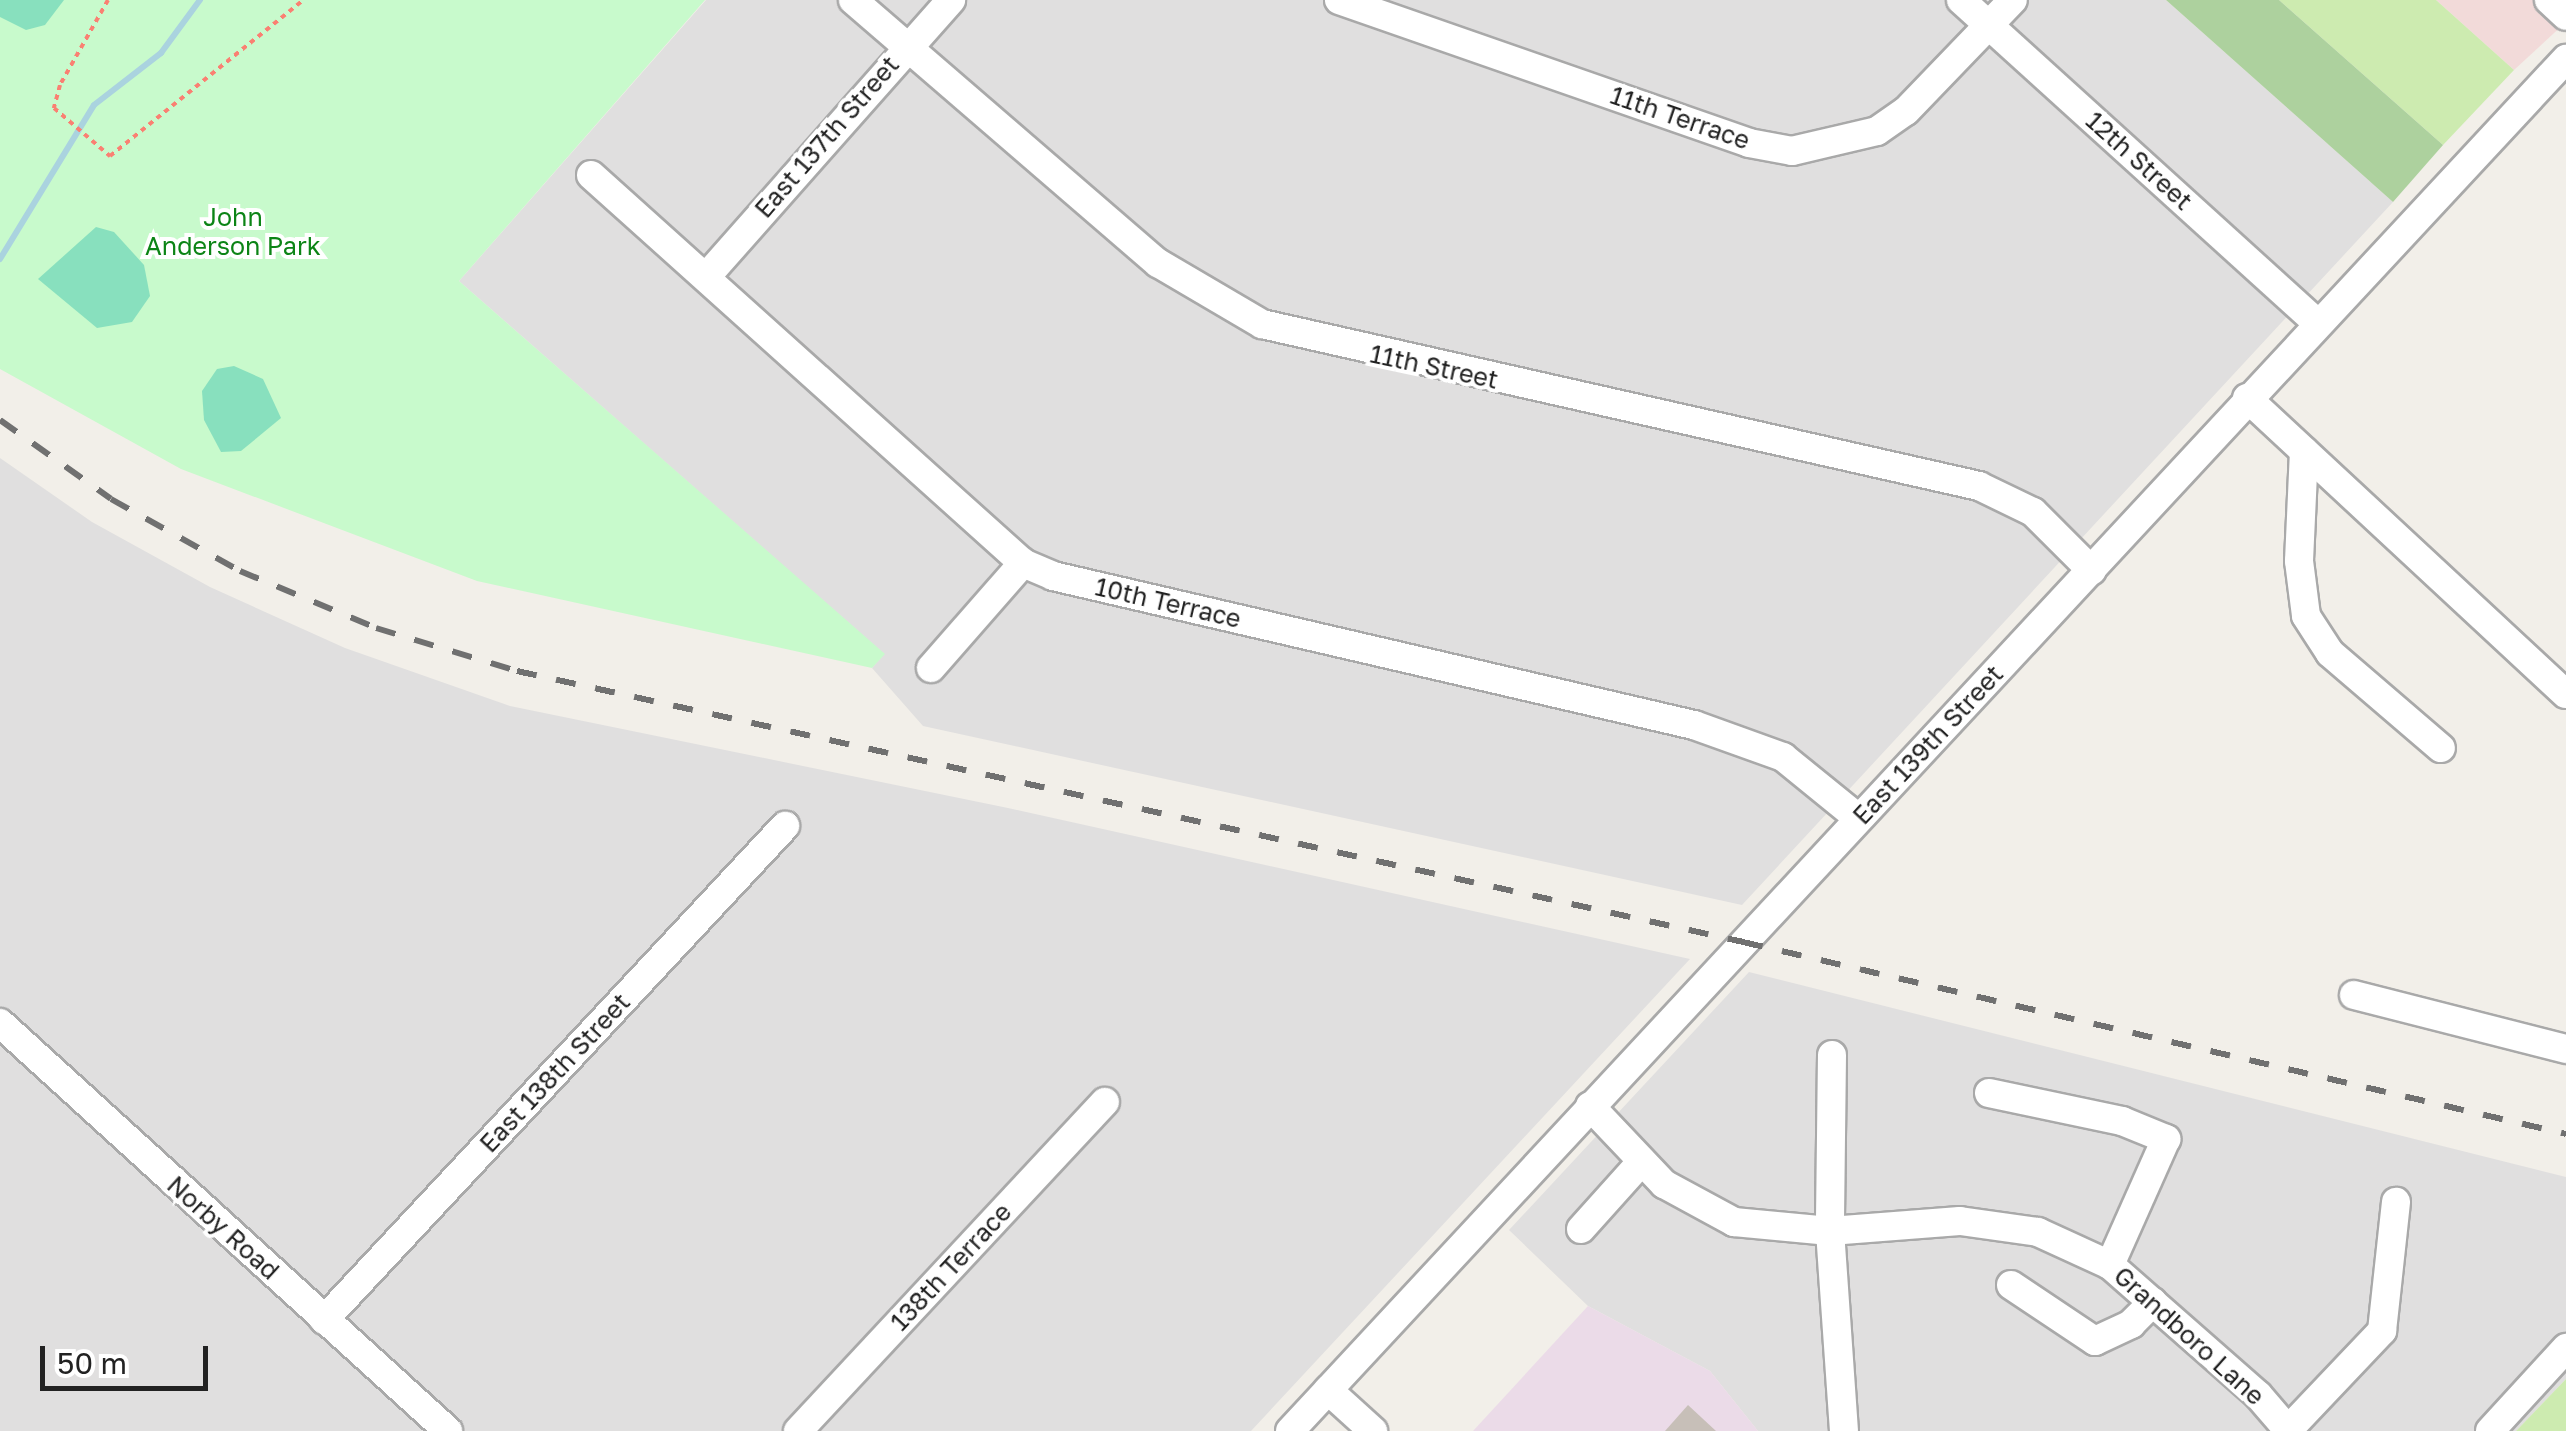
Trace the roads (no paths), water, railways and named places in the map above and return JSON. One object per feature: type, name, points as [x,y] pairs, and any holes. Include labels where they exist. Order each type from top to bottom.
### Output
[{"type":"street","name":"11th Street","points":[[853,0],[1158,263],[1262,324],[1979,486],[2034,512],[2092,570]]},
{"type":"street","name":"East 137th Street","points":[[706,277],[906,45],[951,0]]},
{"type":"street","name":"11th Terrace","points":[[1340,0],[1749,143],[1792,151],[1877,131],[1906,110],[1990,26]]},
{"type":"street","name":"12th Street","points":[[1962,0],[2317,323]]},
{"type":"street","points":[[1990,26],[2013,0]]},
{"type":"street","points":[[2548,0],[2566,16]]},
{"type":"street","name":"East 139th Street","points":[[1290,1431],[2566,59]]},
{"type":"street","name":"10th Terrace","points":[[591,174],[1024,564],[1053,576],[1713,730],[1783,758],[1858,818]]},
{"type":"street","points":[[2247,398],[2566,694]]},
{"type":"street","points":[[2304,451],[2299,561],[2306,616],[2330,652],[2441,748]]},
{"type":"street","points":[[930,668],[1024,564]]},
{"type":"street","name":"East 138th Street","points":[[324,1320],[785,826]]},
{"type":"street","points":[[2354,996],[2566,1049]]},
{"type":"street","name":"Norby Road","points":[[0,1023],[448,1431]]},
{"type":"street","points":[[1832,1056],[1830,1231],[1844,1431]]},
{"type":"street","points":[[1989,1093],[2122,1121],[2166,1138],[2110,1266]]},
{"type":"street","name":"138th Terrace","points":[[798,1431],[1105,1102]]},
{"type":"street","name":"Grandboro Lane","points":[[1590,1106],[1664,1184],[1734,1222],[1830,1231],[1960,1221],[2038,1232],[2110,1266],[2288,1430]]},
{"type":"street","points":[[1582,1229],[1642,1161]]},
{"type":"street","points":[[2288,1430],[2382,1331],[2396,1202]]},
{"type":"street","points":[[2012,1285],[2095,1341],[2130,1324],[2153,1302]]},
{"type":"street","points":[[2490,1431],[2566,1348]]},
{"type":"street","points":[[1328,1390],[1373,1431]]},
{"type":"waterway","points":[[0,259],[94,105],[161,53],[200,0]]},
{"type":"railway","points":[[0,420],[111,499],[240,571],[376,628],[517,671],[1743,942],[2566,1134]]},
{"type":"park label","name":"John Anderson Park","points":[[233,232]]}]
